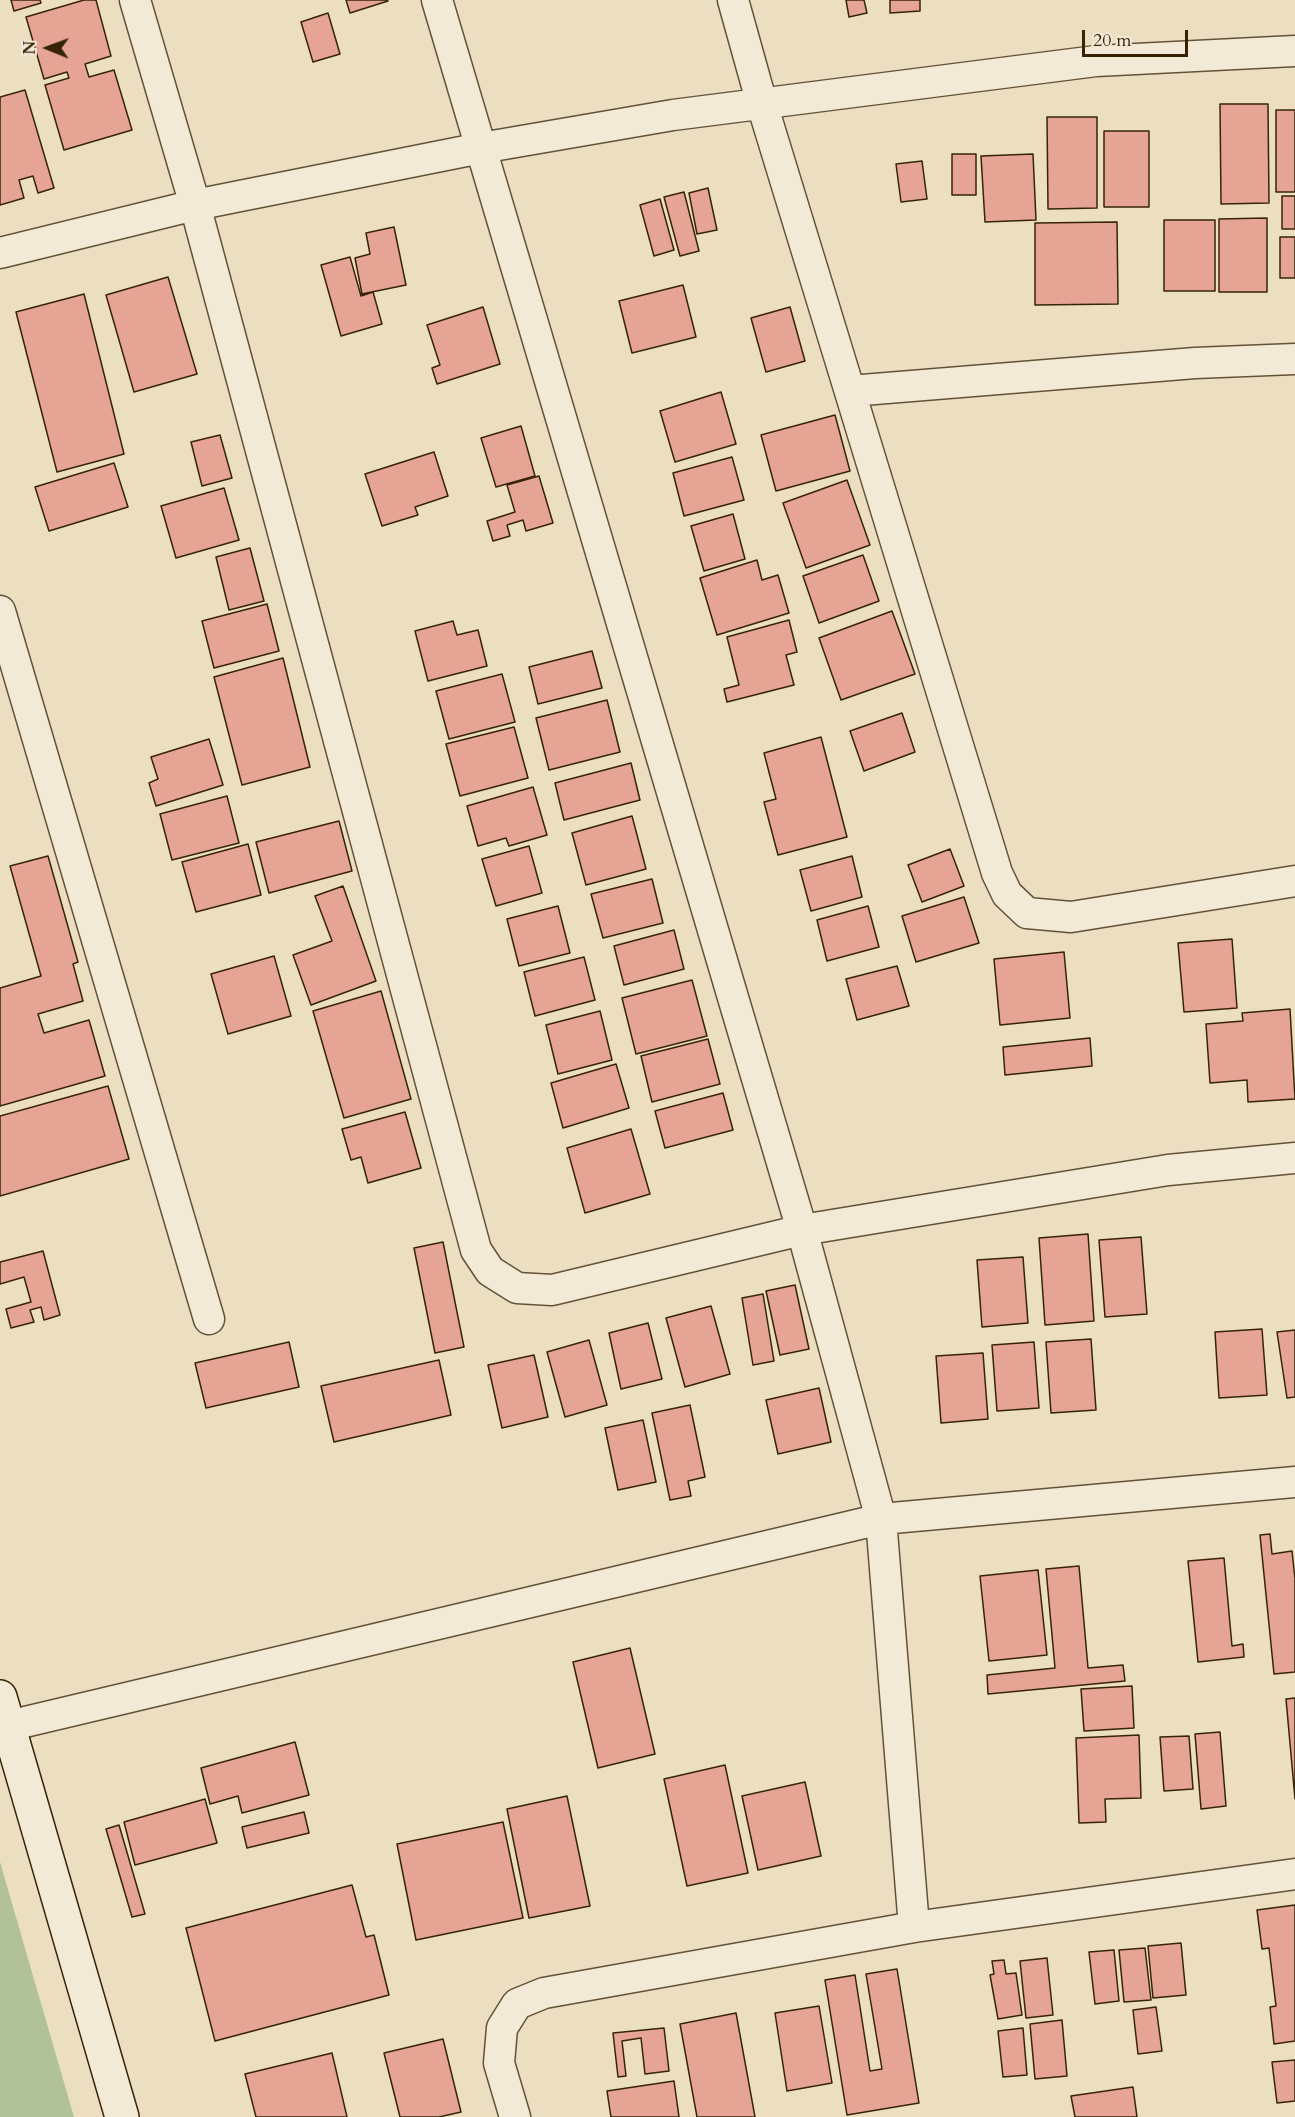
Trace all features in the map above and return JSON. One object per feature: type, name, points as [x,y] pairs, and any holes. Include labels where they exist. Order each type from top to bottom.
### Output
[{"type":"street","points":[[135,0],[195,205],[476,1250],[490,1270],[517,1288],[552,1290],[802,1230],[1168,1170],[1295,1158]]},
{"type":"street","points":[[437,0],[802,1230],[881,1519],[914,1927]]},
{"type":"street","points":[[733,0],[762,104],[996,873],[1007,894],[1027,913],[1071,917],[1295,881]]},
{"type":"street","points":[[0,253],[195,205],[481,148],[673,115],[1096,61],[1295,51]]},
{"type":"street","points":[[850,391],[1195,363],[1295,359]]},
{"type":"street","points":[[0,611],[8,669],[209,1319]]},
{"type":"street","points":[[122,2117],[3,1717],[881,1519],[1295,1482]]},
{"type":"street","points":[[515,2117],[499,2063],[502,2028],[517,2004],[544,1993],[914,1927],[1295,1874]]},
{"type":"green space","points":[[0,1862],[74,2117],[0,2117]]},
{"type":"building","points":[[11,0],[40,0],[41,3],[14,11]]},
{"type":"building","points":[[84,0],[96,0],[111,56],[85,64],[89,77],[114,70],[132,130],[64,150],[45,85],[69,78],[67,72],[44,79],[26,17]]},
{"type":"building","points":[[346,0],[387,0],[388,1],[350,13]]},
{"type":"building","points":[[846,0],[864,0],[867,13],[849,17]]},
{"type":"building","points":[[890,0],[920,0],[920,11],[890,13]]},
{"type":"building","points":[[328,13],[340,54],[313,62],[301,22]]},
{"type":"building","points":[[25,90],[54,188],[38,193],[33,176],[19,180],[24,198],[0,205],[0,97]]},
{"type":"building","points":[[1220,104],[1268,104],[1269,203],[1221,204]]},
{"type":"building","points":[[1276,110],[1295,110],[1295,192],[1276,192]]},
{"type":"building","points":[[1047,117],[1097,117],[1097,208],[1048,209]]},
{"type":"building","points":[[1104,131],[1149,131],[1149,207],[1104,207]]},
{"type":"building","points":[[952,154],[976,154],[976,195],[952,195]]},
{"type":"building","points":[[1033,154],[1036,220],[985,222],[981,156]]},
{"type":"building","points":[[922,161],[927,199],[901,202],[896,164]]},
{"type":"building","points":[[708,188],[717,230],[697,234],[689,193]]},
{"type":"building","points":[[684,192],[699,251],[680,256],[664,197]]},
{"type":"building","points":[[1282,196],[1295,196],[1295,229],[1282,229]]},
{"type":"building","points":[[660,199],[674,250],[654,256],[640,205]]},
{"type":"building","points":[[1267,218],[1267,292],[1219,292],[1219,219]]},
{"type":"building","points":[[1164,220],[1215,220],[1215,291],[1164,291]]},
{"type":"building","points":[[1117,222],[1118,304],[1035,305],[1035,223]]},
{"type":"building","points":[[394,227],[406,285],[362,294],[355,258],[370,254],[366,233]]},
{"type":"building","points":[[1280,237],[1295,237],[1295,278],[1280,278]]},
{"type":"building","points":[[350,257],[361,296],[373,292],[382,324],[341,336],[321,265]]},
{"type":"building","points":[[168,277],[197,374],[134,392],[106,295]]},
{"type":"building","points":[[683,285],[696,337],[632,353],[619,301]]},
{"type":"building","points":[[84,294],[124,454],[57,472],[16,312]]},
{"type":"building","points":[[483,307],[500,364],[437,384],[432,368],[440,365],[427,325]]},
{"type":"building","points":[[790,307],[805,361],[766,372],[751,318]]},
{"type":"building","points":[[721,392],[736,444],[675,462],[660,411]]},
{"type":"building","points":[[835,415],[850,471],[776,491],[761,435]]},
{"type":"building","points":[[521,426],[535,476],[496,487],[481,438]]},
{"type":"building","points":[[220,435],[232,478],[202,486],[191,442]]},
{"type":"building","points":[[434,452],[448,496],[415,507],[418,515],[382,526],[365,474]]},
{"type":"building","points":[[732,457],[744,500],[684,516],[673,473]]},
{"type":"building","points":[[114,463],[128,507],[49,531],[35,487]]},
{"type":"building","points":[[539,476],[553,523],[526,531],[523,520],[507,525],[510,536],[493,541],[487,521],[515,512],[507,485]]},
{"type":"building","points":[[847,480],[870,545],[806,568],[783,503]]},
{"type":"building","points":[[224,488],[239,540],[176,558],[161,506]]},
{"type":"building","points":[[733,514],[745,559],[704,571],[691,526]]},
{"type":"building","points":[[250,548],[264,601],[229,610],[216,557]]},
{"type":"building","points":[[863,555],[879,601],[819,623],[803,576]]},
{"type":"building","points":[[757,560],[762,580],[778,575],[789,613],[717,635],[700,578]]},
{"type":"building","points":[[267,604],[279,651],[214,668],[202,621]]},
{"type":"building","points":[[892,611],[915,674],[841,700],[819,638]]},
{"type":"building","points":[[789,620],[797,652],[786,655],[794,685],[727,702],[724,689],[739,685],[727,637]]},
{"type":"building","points":[[453,621],[457,635],[478,630],[487,666],[428,681],[415,631]]},
{"type":"building","points":[[592,651],[602,688],[538,704],[529,667]]},
{"type":"building","points":[[283,658],[310,767],[242,785],[214,677]]},
{"type":"building","points":[[502,674],[515,722],[449,739],[436,691]]},
{"type":"building","points":[[607,700],[620,752],[549,770],[536,718]]},
{"type":"building","points":[[902,713],[915,752],[864,771],[850,731]]},
{"type":"building","points":[[514,727],[528,778],[460,796],[446,744]]},
{"type":"building","points":[[821,737],[847,837],[778,855],[764,802],[776,799],[764,753]]},
{"type":"building","points":[[209,739],[223,785],[156,806],[149,783],[158,779],[151,757]]},
{"type":"building","points":[[631,763],[640,800],[564,820],[555,783]]},
{"type":"building","points":[[533,787],[547,835],[509,846],[506,838],[478,846],[467,806]]},
{"type":"building","points":[[227,796],[239,843],[172,860],[160,814]]},
{"type":"building","points":[[632,816],[646,869],[586,885],[572,833]]},
{"type":"building","points":[[339,821],[352,871],[269,893],[256,842]]},
{"type":"building","points":[[248,844],[261,895],[196,912],[182,862]]},
{"type":"building","points":[[529,846],[542,893],[496,906],[482,859]]},
{"type":"building","points":[[950,849],[964,886],[922,902],[908,865]]},
{"type":"building","points":[[48,856],[78,962],[73,964],[83,1001],[38,1014],[44,1033],[89,1020],[105,1076],[0,1106],[0,988],[41,976],[10,866]]},
{"type":"building","points":[[852,856],[862,897],[811,911],[800,870]]},
{"type":"building","points":[[652,879],[663,923],[603,938],[591,894]]},
{"type":"building","points":[[343,886],[376,981],[311,1005],[293,955],[332,941],[315,896]]},
{"type":"building","points":[[964,897],[979,943],[916,962],[902,916]]},
{"type":"building","points":[[558,906],[570,953],[519,966],[507,919]]},
{"type":"building","points":[[868,906],[879,947],[827,961],[817,920]]},
{"type":"building","points":[[674,930],[684,969],[624,985],[614,946]]},
{"type":"building","points":[[1232,939],[1237,1008],[1184,1012],[1178,943]]},
{"type":"building","points":[[1064,952],[1070,1018],[1000,1025],[994,959]]},
{"type":"building","points":[[274,956],[291,1016],[228,1034],[211,974]]},
{"type":"building","points":[[584,957],[595,1000],[535,1016],[524,972]]},
{"type":"building","points":[[897,966],[909,1006],[857,1020],[846,979]]},
{"type":"building","points":[[692,980],[707,1036],[636,1054],[622,998]]},
{"type":"building","points":[[381,991],[411,1099],[344,1118],[313,1011]]},
{"type":"building","points":[[1290,1009],[1295,1099],[1248,1102],[1247,1080],[1210,1083],[1206,1024],[1243,1021],[1242,1013]]},
{"type":"building","points":[[600,1011],[612,1060],[558,1074],[546,1025]]},
{"type":"building","points":[[1090,1038],[1092,1066],[1005,1075],[1003,1047]]},
{"type":"building","points":[[708,1039],[720,1084],[652,1102],[641,1056]]},
{"type":"building","points":[[616,1064],[629,1108],[563,1128],[551,1083]]},
{"type":"building","points":[[108,1086],[129,1159],[0,1196],[0,1116]]},
{"type":"building","points":[[723,1093],[733,1130],[665,1148],[655,1111]]},
{"type":"building","points":[[405,1112],[421,1168],[368,1183],[361,1157],[351,1160],[342,1129]]},
{"type":"building","points":[[631,1129],[650,1194],[585,1213],[567,1148]]},
{"type":"building","points":[[1088,1234],[1094,1321],[1045,1325],[1039,1238]]},
{"type":"building","points":[[1141,1237],[1147,1314],[1105,1317],[1099,1240]]},
{"type":"building","points":[[443,1242],[464,1347],[435,1353],[414,1248]]},
{"type":"building","points":[[43,1251],[60,1315],[44,1320],[41,1307],[30,1310],[34,1322],[11,1328],[6,1309],[31,1302],[24,1277],[0,1284],[0,1262]]},
{"type":"building","points":[[1023,1257],[1028,1323],[982,1327],[977,1260]]},
{"type":"building","points":[[795,1285],[809,1349],[780,1355],[766,1291]]},
{"type":"building","points":[[763,1294],[774,1361],[753,1365],[742,1298]]},
{"type":"building","points":[[711,1306],[730,1374],[685,1387],[666,1318]]},
{"type":"building","points":[[648,1323],[662,1379],[621,1389],[609,1333]]},
{"type":"building","points":[[1262,1329],[1267,1395],[1219,1398],[1215,1332]]},
{"type":"building","points":[[1295,1330],[1295,1397],[1287,1398],[1277,1332]]},
{"type":"building","points":[[1091,1339],[1096,1410],[1051,1413],[1046,1342]]},
{"type":"building","points":[[589,1340],[607,1405],[565,1417],[547,1352]]},
{"type":"building","points":[[289,1342],[299,1387],[206,1408],[195,1363]]},
{"type":"building","points":[[1034,1342],[1039,1408],[997,1411],[992,1345]]},
{"type":"building","points":[[983,1353],[988,1419],[941,1423],[936,1356]]},
{"type":"building","points":[[534,1355],[548,1417],[502,1428],[488,1365]]},
{"type":"building","points":[[439,1360],[451,1415],[334,1442],[321,1386]]},
{"type":"building","points":[[819,1388],[831,1442],[778,1454],[766,1400]]},
{"type":"building","points":[[690,1405],[705,1477],[688,1481],[691,1496],[670,1500],[652,1413]]},
{"type":"building","points":[[643,1420],[656,1482],[618,1490],[605,1428]]},
{"type":"building","points":[[1270,1534],[1272,1554],[1292,1551],[1295,1579],[1295,1672],[1274,1674],[1260,1535]]},
{"type":"building","points":[[1224,1558],[1232,1646],[1243,1644],[1244,1657],[1198,1662],[1188,1561]]},
{"type":"building","points":[[1079,1566],[1088,1668],[1123,1665],[1125,1681],[988,1694],[987,1675],[1055,1668],[1046,1569]]},
{"type":"building","points":[[1038,1570],[1047,1655],[989,1661],[980,1576]]},
{"type":"building","points":[[630,1648],[655,1754],[598,1768],[573,1662]]},
{"type":"building","points":[[1132,1686],[1134,1728],[1084,1731],[1081,1689]]},
{"type":"building","points":[[1295,1698],[1295,1799],[1286,1699]]},
{"type":"building","points":[[1220,1732],[1226,1806],[1201,1809],[1195,1734]]},
{"type":"building","points":[[1139,1735],[1141,1798],[1105,1799],[1106,1822],[1079,1823],[1076,1738]]},
{"type":"building","points":[[1189,1736],[1193,1789],[1164,1791],[1160,1737]]},
{"type":"building","points":[[295,1742],[309,1795],[242,1813],[238,1796],[210,1804],[201,1768]]},
{"type":"building","points":[[725,1765],[748,1873],[687,1886],[664,1779]]},
{"type":"building","points":[[805,1782],[821,1856],[758,1870],[742,1796]]},
{"type":"building","points":[[567,1796],[590,1906],[529,1918],[507,1809]]},
{"type":"building","points":[[205,1799],[217,1843],[135,1865],[124,1822]]},
{"type":"building","points":[[304,1812],[309,1833],[247,1848],[242,1827]]},
{"type":"building","points":[[503,1822],[523,1918],[416,1940],[397,1844]]},
{"type":"building","points":[[119,1825],[145,1914],[132,1917],[106,1829]]},
{"type":"building","points":[[352,1885],[366,1937],[374,1935],[389,1995],[215,2041],[186,1928]]},
{"type":"building","points":[[1295,1905],[1295,2041],[1274,2044],[1270,2007],[1276,2006],[1269,1948],[1262,1949],[1257,1910]]},
{"type":"building","points":[[1181,1943],[1186,1995],[1153,1998],[1148,1946]]},
{"type":"building","points":[[1145,1948],[1151,2000],[1124,2002],[1119,1950]]},
{"type":"building","points":[[1114,1950],[1119,2001],[1095,2004],[1089,1952]]},
{"type":"building","points":[[1047,1958],[1053,2015],[1026,2018],[1020,1961]]},
{"type":"building","points":[[1004,1960],[1006,1974],[1016,1973],[1022,2015],[998,2019],[990,1975],[994,1974],[992,1961]]},
{"type":"building","points":[[897,1969],[919,2103],[847,2115],[825,1980],[855,1975],[870,2071],[882,2069],[866,1974]]},
{"type":"building","points":[[819,2006],[832,2083],[787,2091],[775,2013]]},
{"type":"building","points":[[1156,2007],[1162,2051],[1138,2054],[1133,2010]]},
{"type":"building","points":[[736,2013],[755,2117],[697,2117],[680,2024]]},
{"type":"building","points":[[1062,2020],[1067,2076],[1035,2079],[1030,2024]]},
{"type":"building","points":[[664,2028],[669,2071],[645,2074],[641,2038],[622,2041],[626,2076],[618,2077],[613,2033]]},
{"type":"building","points":[[1023,2028],[1027,2075],[1003,2077],[998,2031]]},
{"type":"building","points":[[443,2039],[461,2112],[439,2117],[400,2117],[384,2053]]},
{"type":"building","points":[[332,2053],[347,2117],[256,2117],[245,2074]]},
{"type":"building","points":[[1295,2060],[1295,2101],[1277,2103],[1272,2062]]},
{"type":"building","points":[[674,2081],[679,2117],[611,2117],[607,2091]]},
{"type":"building","points":[[1133,2087],[1137,2117],[1075,2117],[1071,2096]]}]
